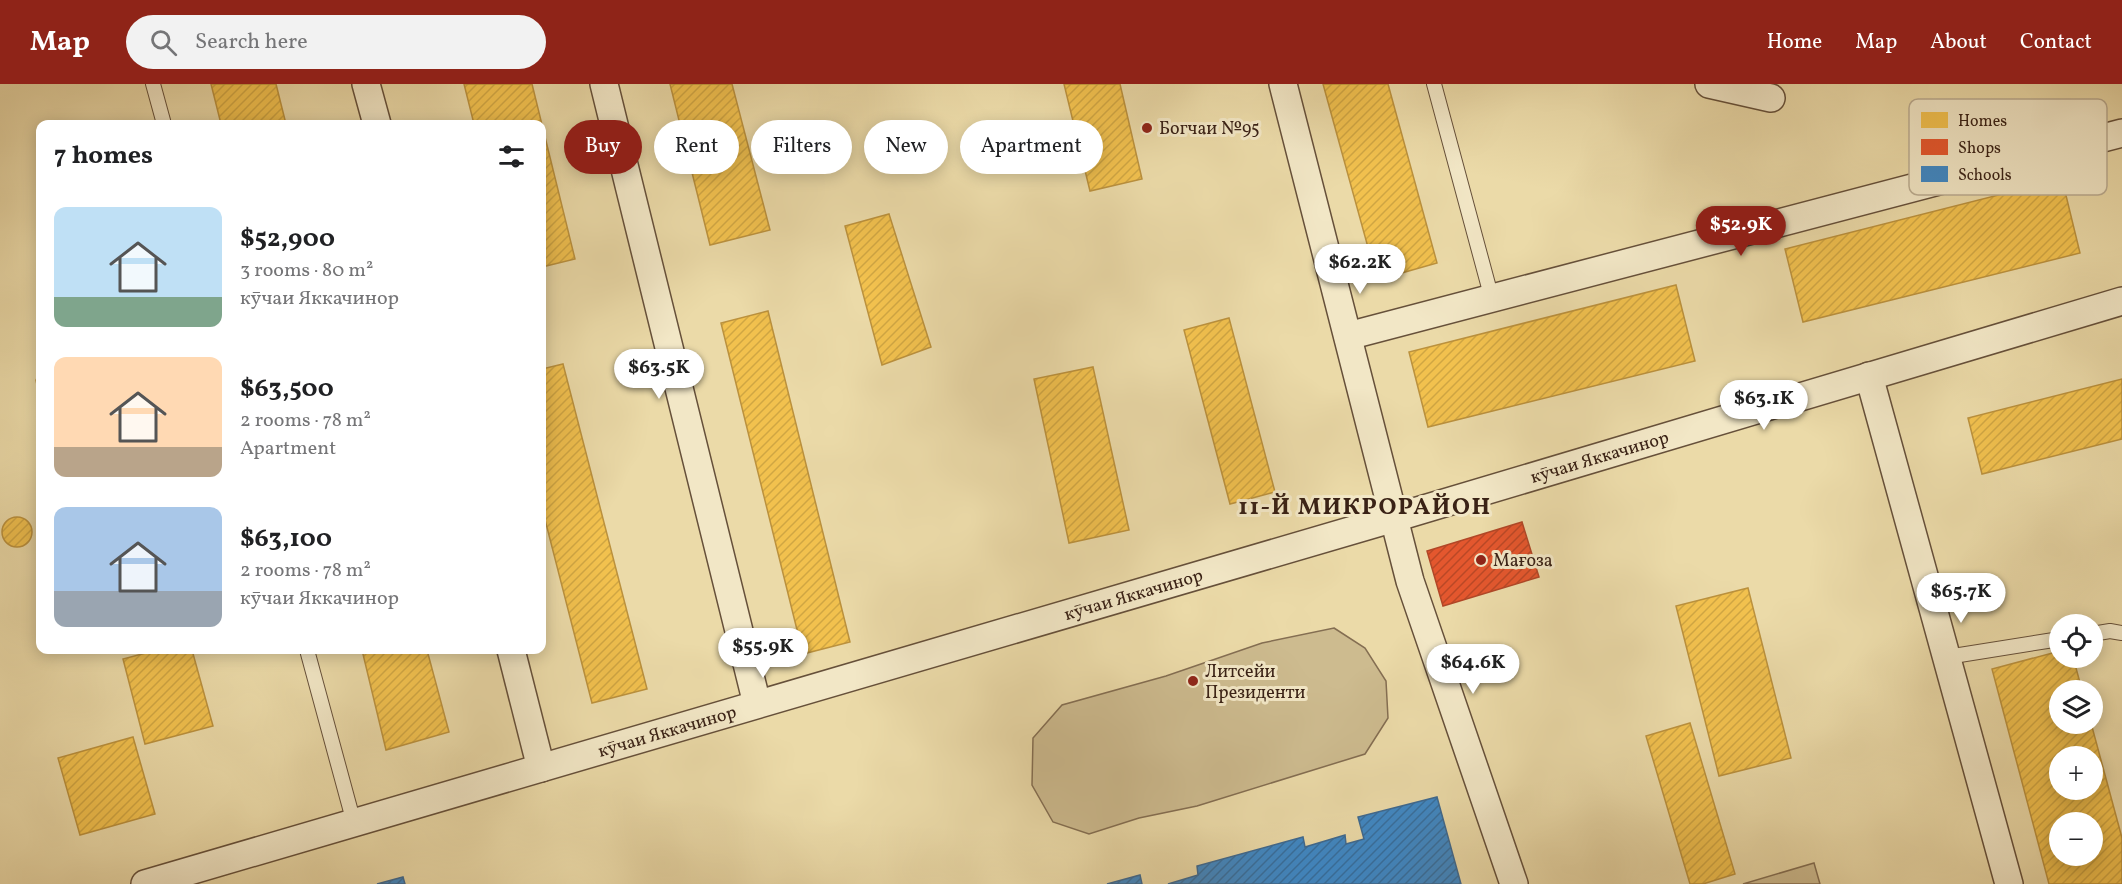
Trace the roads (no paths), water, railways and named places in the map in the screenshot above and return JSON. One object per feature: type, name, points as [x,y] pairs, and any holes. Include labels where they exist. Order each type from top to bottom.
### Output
[{"type":"street","points":[[366,84],[376,120]]},
{"type":"street","points":[[604,84],[757,704]]},
{"type":"street","points":[[1283,84],[1410,581],[1514,884]]},
{"type":"street","points":[[1709,84],[1771,98]]},
{"type":"street","points":[[2107,137],[2122,133]]},
{"type":"street","points":[[1348,336],[1909,189]]},
{"type":"street","name":"кӯчаи Яккачинор","points":[[145,884],[1394,518],[2122,301]]},
{"type":"street","points":[[1869,376],[2009,884]]},
{"type":"street","points":[[512,654],[541,768]]},
{"type":"lane","points":[[153,84],[163,120]]},
{"type":"lane","points":[[1434,84],[1492,298]]},
{"type":"lane","points":[[2103,632],[2122,633]]},
{"type":"lane","points":[[1947,657],[2049,641]]},
{"type":"lane","points":[[308,654],[354,823]]},
{"type":"place","name":"Богчаи №95","points":[[1147,128]]},
{"type":"place","name":"Мағоза","points":[[1481,560]]},
{"type":"place","name":"Литсейи Президенти","points":[[1193,681]]},
{"type":"district","name":"11-Й МИКРОРАЙОН","points":[[1365,506]]}]
